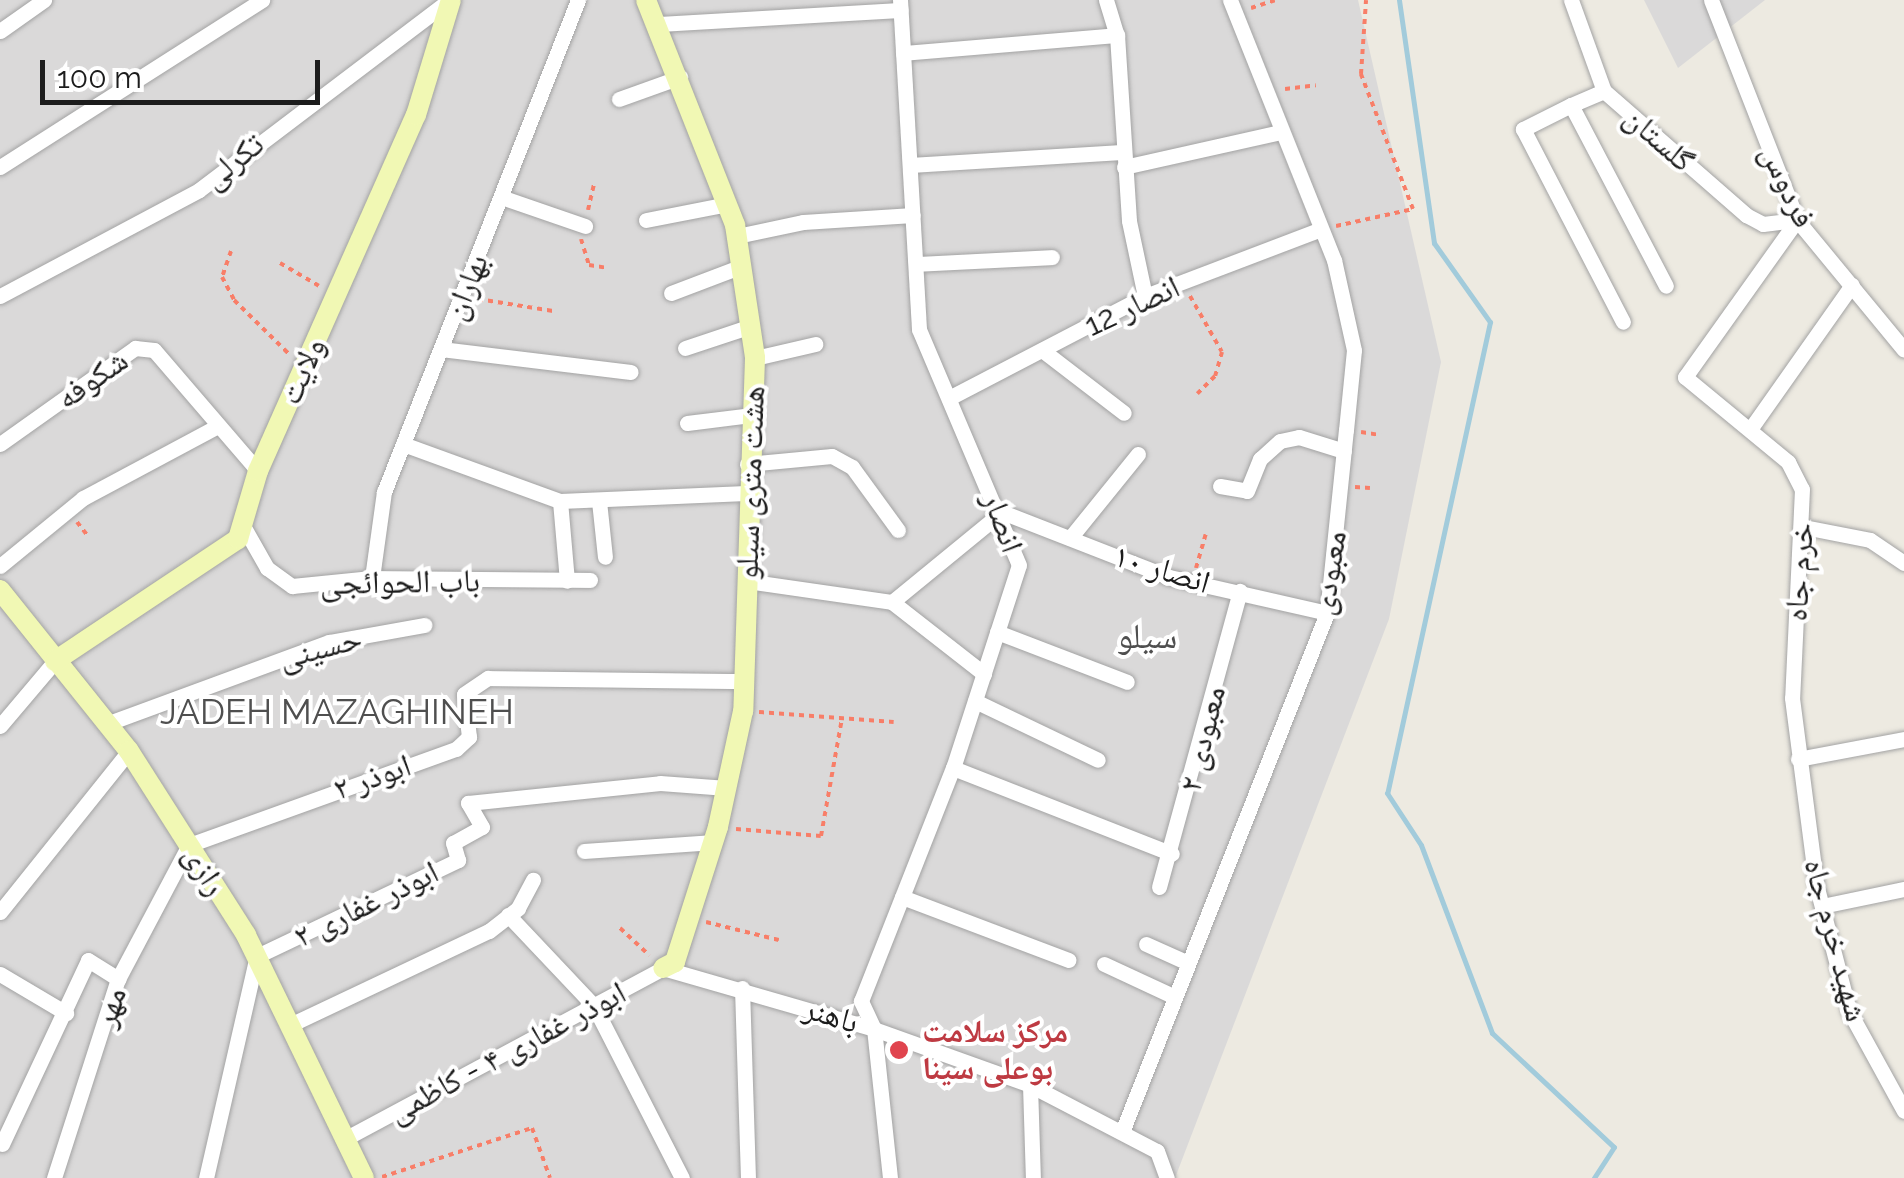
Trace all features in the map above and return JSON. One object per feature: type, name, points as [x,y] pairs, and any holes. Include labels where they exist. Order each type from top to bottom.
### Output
[{"type":"street","points":[[0,31],[44,0]]},
{"type":"street","points":[[0,167],[262,0]]},
{"type":"street","name":"تکرلی","points":[[5,293],[199,190],[450,0]]},
{"type":"street","name":"ولایت","points":[[56,661],[238,539],[258,472],[416,115],[450,0]]},
{"type":"street","name":"بهاران","points":[[372,578],[384,492],[578,0]]},
{"type":"street","name":"هشت متری سیلو","points":[[646,0],[728,204],[737,236],[755,358],[746,493],[743,711],[716,834],[675,962],[663,968]]},
{"type":"street","points":[[1106,0],[1116,35],[1123,160],[1145,296]]},
{"type":"street","name":"گلستان","points":[[1571,0],[1604,91],[1746,215],[1763,224],[1797,220]]},
{"type":"street","name":"فردوس","points":[[1711,0],[1797,220],[1904,350]]},
{"type":"street","points":[[658,24],[900,5]]},
{"type":"street","name":"انصار","points":[[890,1178],[874,1029],[861,1001],[953,768],[1019,565],[1002,512],[920,329],[900,5]]},
{"type":"street","name":"معبودی","points":[[1122,1132],[1327,613],[1354,350],[1321,230],[1233,7]]},
{"type":"street","points":[[903,53],[1116,35]]},
{"type":"street","points":[[619,99],[680,77]]},
{"type":"street","points":[[1604,91],[1523,129],[1623,322]]},
{"type":"street","points":[[1571,104],[1666,286]]},
{"type":"street","points":[[910,165],[1123,160],[1280,132]]},
{"type":"street","points":[[501,197],[585,226]]},
{"type":"street","points":[[646,220],[728,204]]},
{"type":"street","points":[[737,236],[803,222],[913,215]]},
{"type":"street","name":"خرم جاه","points":[[1797,220],[1685,377],[1788,462],[1802,489],[1804,526],[1792,698],[1798,758]]},
{"type":"street","name":"انصار 12","points":[[949,398],[1145,296],[1321,230]]},
{"type":"street","points":[[916,264],[1052,257]]},
{"type":"street","points":[[672,294],[742,266]]},
{"type":"street","points":[[0,274],[5,293]]},
{"type":"street","points":[[1751,428],[1852,285]]},
{"type":"street","points":[[685,348],[750,326]]},
{"type":"street","points":[[755,358],[815,344]]},
{"type":"street","name":"شکوفه","points":[[0,444],[135,348],[154,350],[258,472]]},
{"type":"street","points":[[441,349],[631,372]]},
{"type":"street","points":[[1042,350],[1124,413]]},
{"type":"street","points":[[687,423],[751,415]]},
{"type":"street","points":[[0,566],[83,498],[218,426]]},
{"type":"street","points":[[1220,486],[1247,491],[1260,459],[1280,441],[1300,437],[1344,450]]},
{"type":"street","points":[[403,444],[560,500],[746,493]]},
{"type":"street","points":[[1070,538],[1138,454]]},
{"type":"street","points":[[747,464],[832,456],[852,467],[898,530]]},
{"type":"street","points":[[560,500],[568,580]]},
{"type":"street","points":[[599,501],[605,558]]},
{"type":"street","points":[[892,602],[1002,512]]},
{"type":"street","name":"انصار ۱۰","points":[[1002,512],[1192,582],[1327,613]]},
{"type":"street","name":"باب الحوائجی","points":[[242,524],[267,568],[292,586],[372,578],[590,580]]},
{"type":"street","points":[[1804,526],[1870,540],[1904,563]]},
{"type":"street","points":[[746,582],[892,602],[984,674]]},
{"type":"street","name":"رازی","points":[[0,590],[128,752],[189,845],[257,956],[350,1136],[364,1178]]},
{"type":"street","name":"معبودی ۲","points":[[1160,886],[1172,854],[1240,591]]},
{"type":"street","name":"حسینی","points":[[106,724],[328,642],[424,625]]},
{"type":"street","points":[[998,632],[1127,682]]},
{"type":"street","points":[[0,726],[56,661]]},
{"type":"street","name":"ابوذر ۲","points":[[189,845],[456,749],[469,737],[464,694],[488,678],[744,681]]},
{"type":"street","points":[[975,701],[1098,760]]},
{"type":"street","points":[[1798,758],[1904,739]]},
{"type":"street","points":[[0,912],[128,752]]},
{"type":"street","name":"شهید خرم جاه","points":[[1798,758],[1822,906],[1849,1011],[1904,1111]]},
{"type":"street","points":[[953,768],[1172,854]]},
{"type":"street","name":"ابوذر غفاری ۲","points":[[257,956],[458,860],[453,843],[482,827],[468,803],[660,783],[726,788]]},
{"type":"street","points":[[584,851],[716,834]]},
{"type":"street","name":"مهر","points":[[54,1178],[118,979],[189,845]]},
{"type":"street","points":[[292,1024],[508,916],[533,880]]},
{"type":"street","points":[[1822,906],[1904,889]]},
{"type":"street","points":[[902,897],[1070,960]]},
{"type":"street","points":[[508,916],[594,1006],[682,1178]]},
{"type":"street","points":[[1146,944],[1188,963]]},
{"type":"street","points":[[206,1178],[257,956]]},
{"type":"street","points":[[2,1144],[88,960],[118,979]]},
{"type":"street","points":[[1104,964],[1175,997]]},
{"type":"street","name":"باهنر","points":[[663,968],[874,1029],[1030,1085],[1157,1151],[1166,1178]]},
{"type":"street","name":"ابوذر غفاری ۴ - کاظمی","points":[[350,1136],[663,968]]},
{"type":"street","points":[[0,974],[66,1014]]},
{"type":"street","points":[[742,988],[748,1178]]},
{"type":"street","points":[[1030,1085],[1033,1178]]},
{"type":"path","points":[[1233,7],[1274,0]]},
{"type":"path","points":[[1321,230],[1413,209],[1361,74],[1366,0]]},
{"type":"path","points":[[1266,92],[1316,85]]},
{"type":"path","points":[[230,250],[222,277],[234,300],[303,368]]},
{"type":"path","points":[[280,263],[336,296]]},
{"type":"path","points":[[1181,282],[1222,352],[1215,376],[1197,394]]},
{"type":"path","points":[[462,296],[552,311]]},
{"type":"path","points":[[1192,582],[1206,534]]},
{"type":"path","points":[[743,711],[894,722]]},
{"type":"path","points":[[716,834],[821,836],[842,718]]},
{"type":"path","points":[[689,918],[779,940]]},
{"type":"path","points":[[620,928],[663,968]]},
{"type":"path","points":[[380,1178],[532,1128],[550,1178]]},
{"type":"shaded area","points":[[0,0],[1358,0],[1441,362],[1389,619],[1175,1178],[0,1178]]},
{"type":"shaded area","points":[[1644,0],[1765,0],[1678,68]]},
{"type":"waterway","points":[[1399,0],[1434,243],[1490,322],[1387,793],[1421,845],[1492,1033],[1614,1147],[1594,1178]]},
{"type":"place","name":"مرکز سلامت بوعلی سینا","points":[[899,1050]]},
{"type":"district","name":"سیلو","points":[[1147,636]]},
{"type":"district","name":"JADEH MAZAGHINEH","points":[[337,712]]}]
